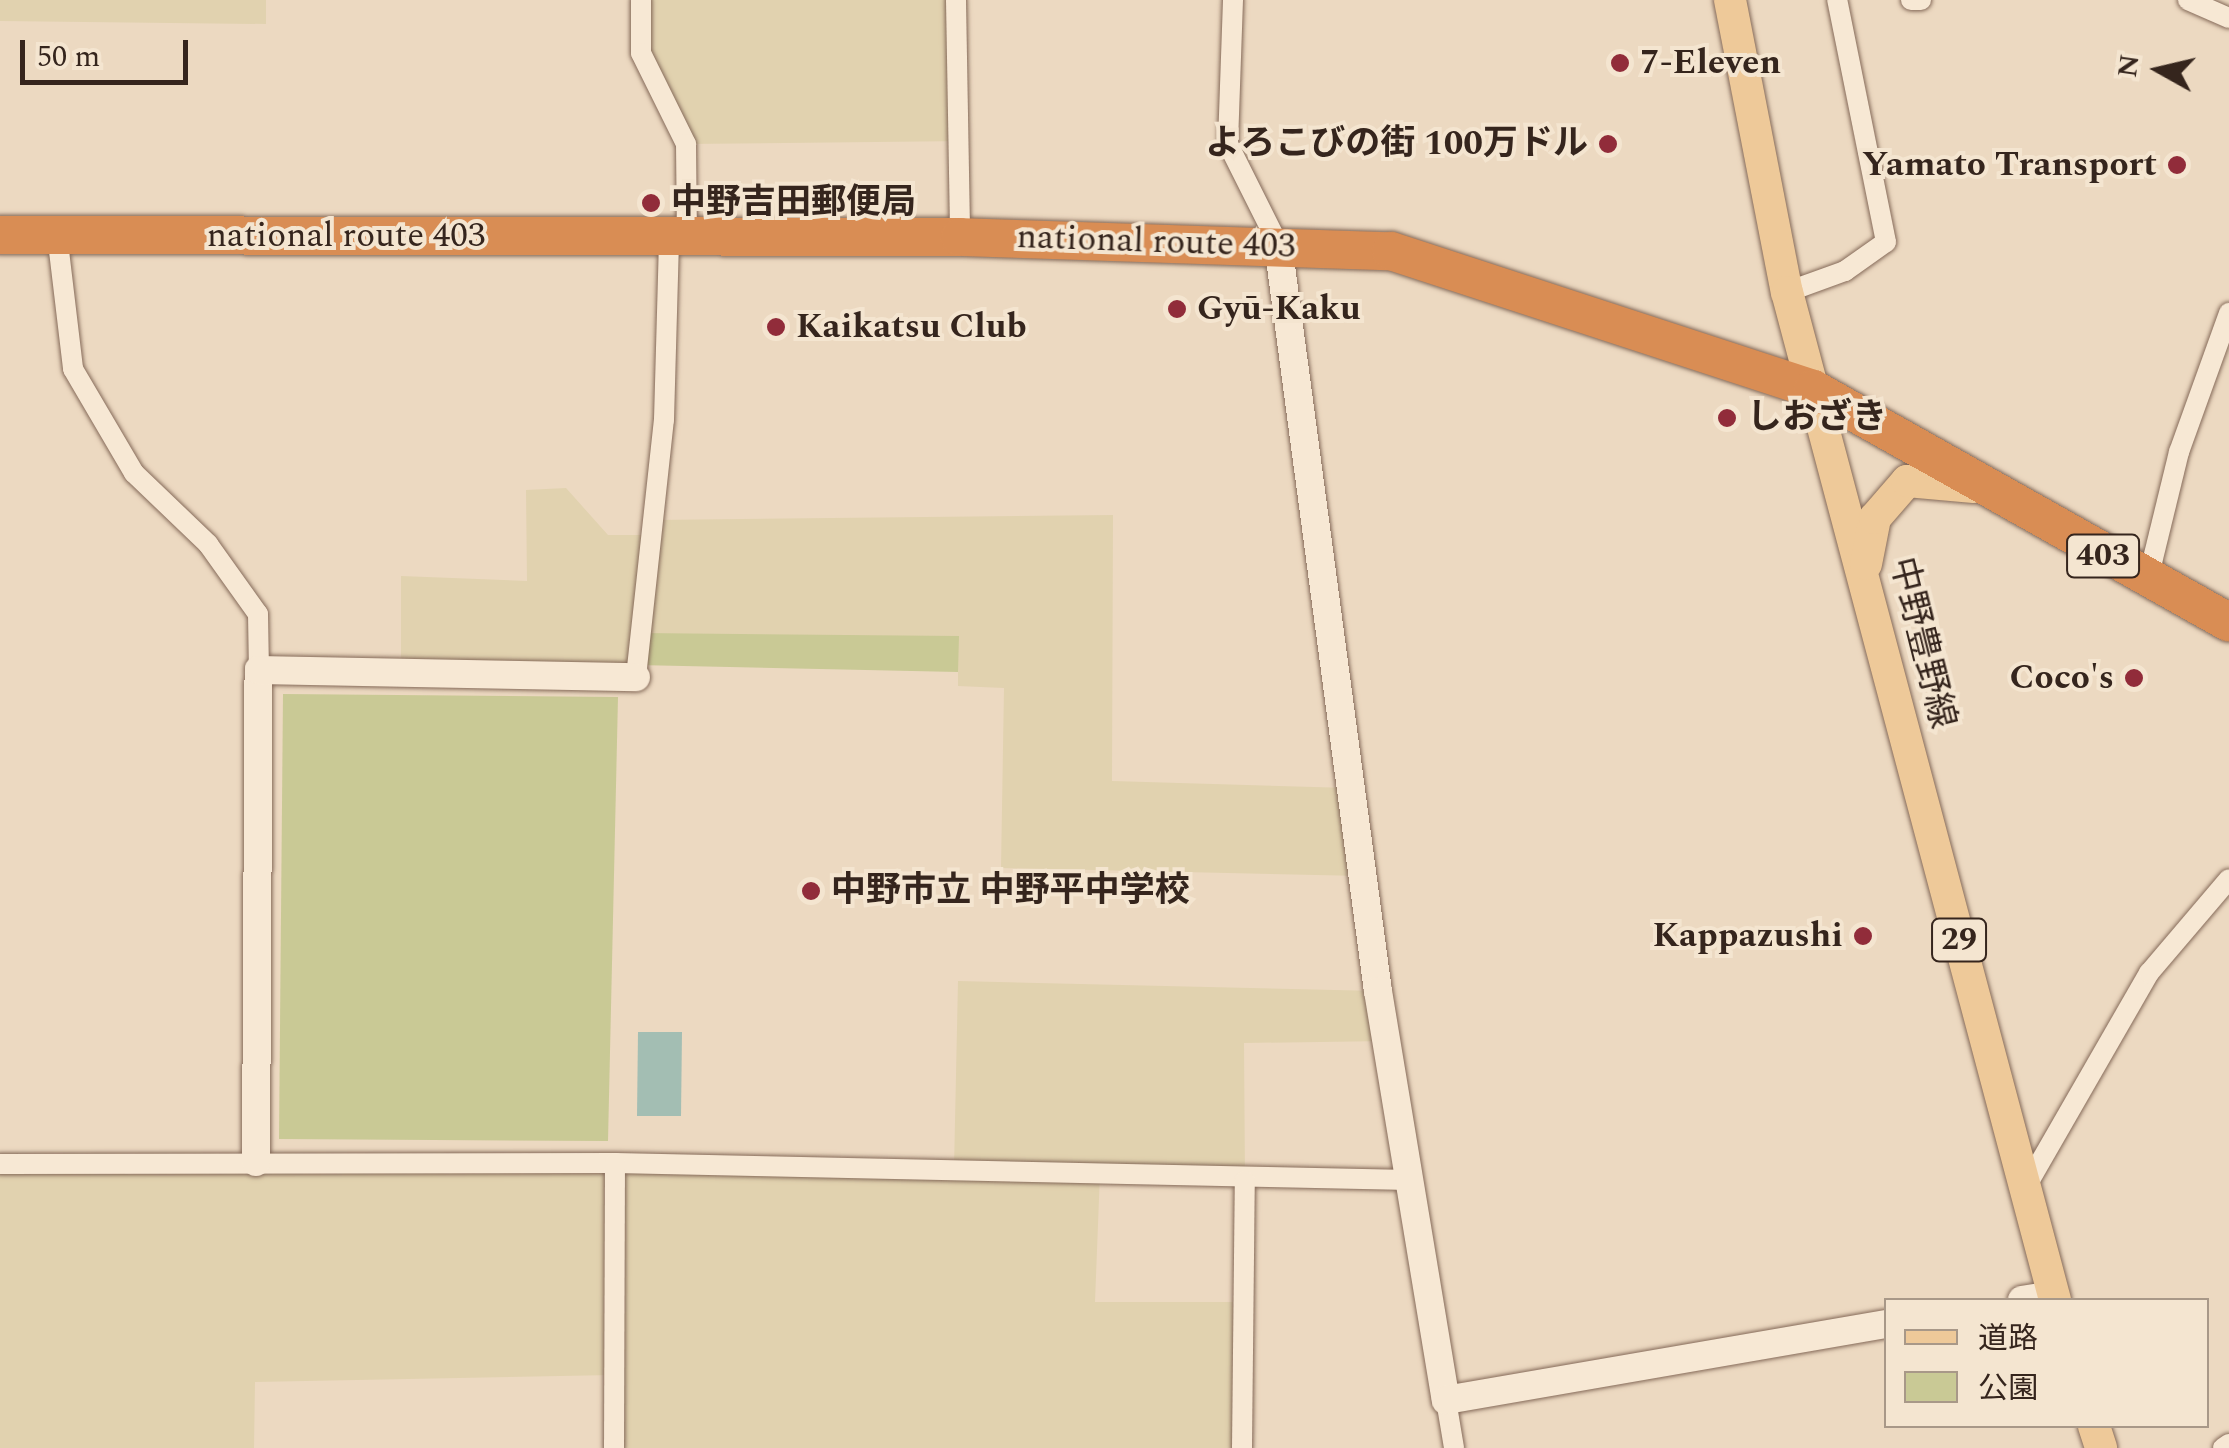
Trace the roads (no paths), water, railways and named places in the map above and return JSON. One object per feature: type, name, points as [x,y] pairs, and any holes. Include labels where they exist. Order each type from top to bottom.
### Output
[{"type":"highway","name":"national route 403","points":[[0,234],[960,237],[1278,244],[1391,251],[1476,274],[1813,389],[1979,488],[2229,622]]},
{"type":"main road","name":"中野豊野線","points":[[1730,0],[1788,292],[2027,1185],[2044,1298]]},
{"type":"main road","points":[[1866,578],[1868,538],[1896,489],[1920,477],[1979,488]]},
{"type":"street","points":[[259,670],[636,677],[664,420],[686,144],[641,53],[641,0]]},
{"type":"street","points":[[956,0],[960,237]]},
{"type":"street","points":[[1233,0],[1228,144],[1278,244],[1410,1180],[1454,1448]]},
{"type":"street","points":[[1788,292],[1845,271],[1886,242],[1838,0]]},
{"type":"street","points":[[1911,0],[1921,0]]},
{"type":"street","points":[[2188,0],[2229,18]]},
{"type":"street","points":[[57,234],[73,369],[134,473],[208,544],[258,614],[256,1162]]},
{"type":"street","points":[[2148,579],[2178,452],[2229,313]]},
{"type":"street","points":[[2027,1185],[2149,973],[2229,879]]},
{"type":"street","points":[[0,1164],[615,1163],[1245,1181],[1410,1180]]},
{"type":"street","points":[[614,1448],[615,1163]]},
{"type":"street","points":[[1242,1448],[1245,1181]]},
{"type":"street","points":[[1446,1400],[1884,1324]]},
{"type":"place","name":"7-Eleven","points":[[1620,63]]},
{"type":"place","name":"よろこびの街 100万ドル","points":[[1608,144]]},
{"type":"place","name":"Yamato Transport","points":[[2177,165]]},
{"type":"place","name":"中野吉田郵便局","points":[[651,203]]},
{"type":"place","name":"Gyū-Kaku","points":[[1177,309]]},
{"type":"place","name":"Kaikatsu Club","points":[[776,327]]},
{"type":"place","name":"しおざき","points":[[1727,418]]},
{"type":"place","name":"Coco's","points":[[2134,678]]},
{"type":"place","name":"中野市立 中野平中学校","points":[[811,891]]},
{"type":"place","name":"Kappazushi","points":[[1863,936]]}]
